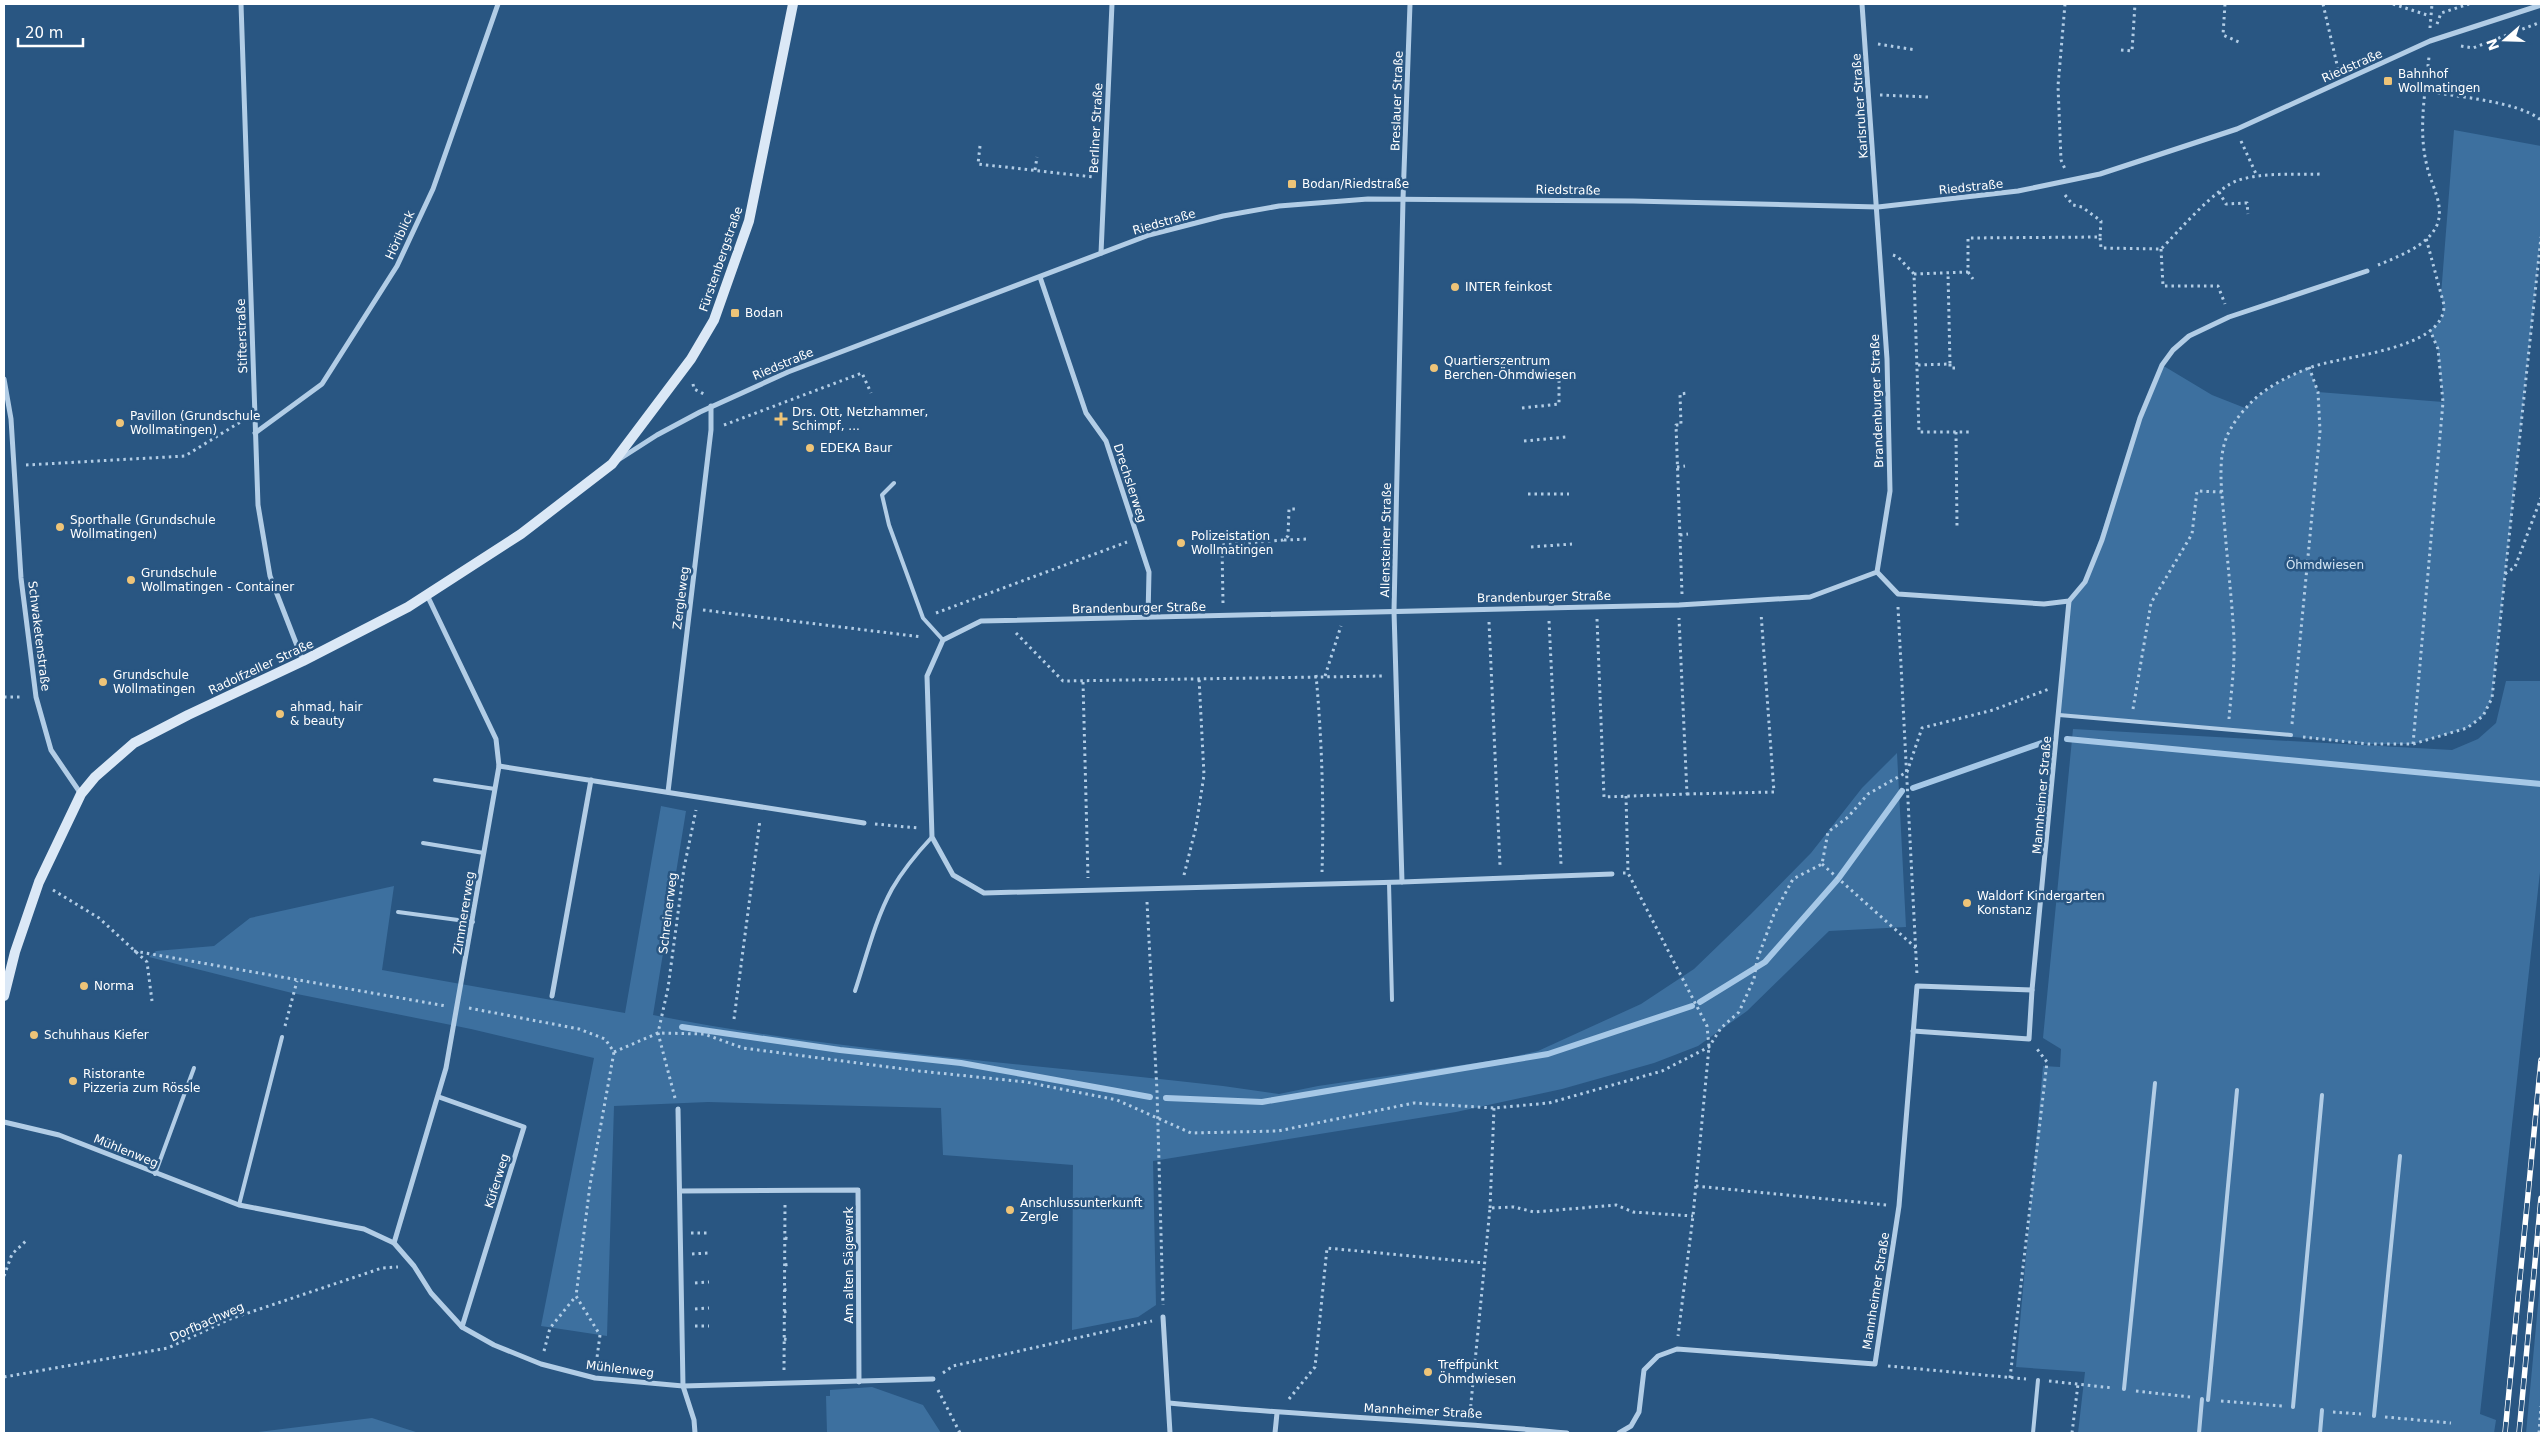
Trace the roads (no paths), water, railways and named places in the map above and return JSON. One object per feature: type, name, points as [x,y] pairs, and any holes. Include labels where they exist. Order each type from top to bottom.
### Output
[{"type":"main road","name":"Fürstenbergstraße","points":[[612,464],[692,359],[714,320],[749,221],[793,4]]},
{"type":"main road","name":"Radolfzeller Straße","points":[[4,996],[6,978],[39,882],[81,794],[95,778],[134,743],[188,715],[303,661],[427,595],[521,534],[612,464]]},
{"type":"street","name":"Stifterstraße","points":[[241,4],[258,505],[270,576],[303,661]]},
{"type":"street","name":"Höriblick","points":[[255,432],[322,384],[397,266],[433,188],[498,4]]},
{"type":"street","name":"Berliner Straße","points":[[1101,253],[1112,4]]},
{"type":"street","name":"Breslauer Straße","points":[[1403,199],[1410,4]]},
{"type":"street","name":"Karlsruher Straße","points":[[1862,4],[1878,207]]},
{"type":"street","name":"Riedstraße","points":[[612,464],[657,435],[711,406],[862,343],[1149,235],[1245,211],[1295,204],[1403,199],[1633,201],[1878,207],[2018,191],[2070,182],[2148,160],[2237,129],[2430,41],[2507,14],[2541,5]]},
{"type":"street","name":"Allensteiner Straße","points":[[1402,882],[1394,611],[1403,199]]},
{"type":"street","name":"Brandenburger Straße","points":[[943,640],[981,621],[1681,605],[1810,597],[1877,572],[1890,491],[1887,360],[1878,207]]},
{"type":"street","points":[[1877,572],[1898,594],[2044,604],[2069,601],[2085,582],[2102,540],[2140,418],[2162,365],[2173,350],[2189,336],[2229,317],[2367,271]]},
{"type":"street","name":"Drechslerweg","points":[[1040,277],[1086,413],[1106,441],[1148,572],[1148,617]]},
{"type":"street","name":"Schwaketenstraße","points":[[4,379],[16,466],[22,587],[36,697],[50,750],[81,794]]},
{"type":"street","name":"Zergleweg","points":[[668,792],[711,430],[711,406]]},
{"type":"street","name":"Zimmererweg","points":[[394,1242],[439,1097],[459,1006],[499,766],[496,739],[427,595]]},
{"type":"street","name":"Mannheimer Straße","points":[[1913,1031],[2028,1039],[2069,601]]},
{"type":"street","points":[[943,640],[927,676],[932,837],[954,875],[984,893],[1389,883],[1612,874]]},
{"type":"street","points":[[499,766],[864,824]]},
{"type":"street","points":[[552,996],[591,780]]},
{"type":"street","name":"Mannheimer Straße","points":[[1619,1433],[1631,1426],[1639,1412],[1644,1370],[1658,1356],[1677,1349],[1875,1364],[1899,1206],[1917,986],[2032,990]]},
{"type":"street","name":"Küferweg","points":[[439,1097],[524,1127],[462,1327]]},
{"type":"street","points":[[678,1109],[683,1386],[694,1420],[695,1433]]},
{"type":"street","name":"Mühlenweg","points":[[4,1122],[59,1135],[155,1174],[239,1205],[364,1229],[394,1242],[414,1266],[431,1293],[462,1327],[494,1345],[541,1364],[594,1378],[683,1386],[784,1385],[933,1379]]},
{"type":"street","name":"Am alten Sägewerk","points":[[680,1191],[858,1190],[859,1382]]},
{"type":"street","points":[[1163,1317],[1170,1433]]},
{"type":"street","name":"Mannheimer Straße","points":[[1169,1403],[1277,1414],[1469,1423],[1567,1433]]},
{"type":"street","points":[[1275,1433],[1277,1414]]},
{"type":"lane","points":[[894,483],[882,495],[889,525],[923,618],[943,640]]},
{"type":"lane","points":[[2059,715],[2291,735]]},
{"type":"lane","points":[[435,780],[495,789]]},
{"type":"lane","points":[[855,991],[882,912],[892,889],[911,860],[932,837]]},
{"type":"lane","points":[[423,843],[484,853]]},
{"type":"lane","points":[[1389,883],[1392,1000]]},
{"type":"lane","points":[[398,912],[473,922]]},
{"type":"lane","points":[[239,1205],[282,1037]]},
{"type":"lane","points":[[155,1174],[194,1068]]},
{"type":"lane","points":[[2124,1389],[2155,1083]]},
{"type":"lane","points":[[2208,1400],[2237,1090]]},
{"type":"lane","points":[[2293,1408],[2322,1095]]},
{"type":"lane","points":[[2374,1416],[2400,1156]]},
{"type":"lane","points":[[2033,1433],[2038,1380]]},
{"type":"lane","points":[[2199,1433],[2202,1399]]},
{"type":"lane","points":[[2320,1433],[2322,1410]]},
{"type":"waterway","points":[[2067,739],[2541,784]]},
{"type":"waterway","points":[[1913,788],[2050,740]]},
{"type":"waterway","points":[[1700,1002],[1765,962],[1838,879],[1902,791]]},
{"type":"waterway","points":[[1166,1098],[1262,1102],[1548,1054],[1692,1006]]},
{"type":"waterway","points":[[682,1027],[840,1050],[961,1063],[1150,1097]]},
{"type":"railway","points":[[2505,1433],[2541,1060]]},
{"type":"railway","points":[[2519,1433],[2541,1198]]},
{"type":"place","name":"Bahnhof Wollmatingen","points":[[2388,81]]},
{"type":"place","name":"Bodan/Riedstraße","points":[[1292,184]]},
{"type":"place","name":"INTER feinkost","points":[[1455,287]]},
{"type":"place","name":"Bodan","points":[[735,313]]},
{"type":"place","name":"Quartierszentrum Berchen-Öhmdwiesen","points":[[1434,368]]},
{"type":"place","name":"Drs. Ott, Netzhammer, Schimpf, ...","points":[[781,419]]},
{"type":"place","name":"Pavillon (Grundschule Wollmatingen)","points":[[120,423]]},
{"type":"place","name":"EDEKA Baur","points":[[810,448]]},
{"type":"place","name":"Sporthalle (Grundschule Wollmatingen)","points":[[60,527]]},
{"type":"place","name":"Polizeistation Wollmatingen","points":[[1181,543]]},
{"type":"place","name":"Grundschule Wollmatingen - Container","points":[[131,580]]},
{"type":"place","name":"Grundschule Wollmatingen","points":[[103,682]]},
{"type":"place","name":"ahmad, hair & beauty","points":[[280,714]]},
{"type":"place","name":"Waldorf Kindergarten Konstanz","points":[[1967,903]]},
{"type":"place","name":"Norma","points":[[84,986]]},
{"type":"place","name":"Schuhhaus Kiefer","points":[[34,1035]]},
{"type":"place","name":"Ristorante Pizzeria zum Rössle","points":[[73,1081]]},
{"type":"place","name":"Anschlussunterkunft Zergle","points":[[1010,1210]]},
{"type":"place","name":"Treffpunkt Öhmdwiesen","points":[[1428,1372]]},
{"type":"park label","name":"Öhmdwiesen","points":[[2325,565]]}]
